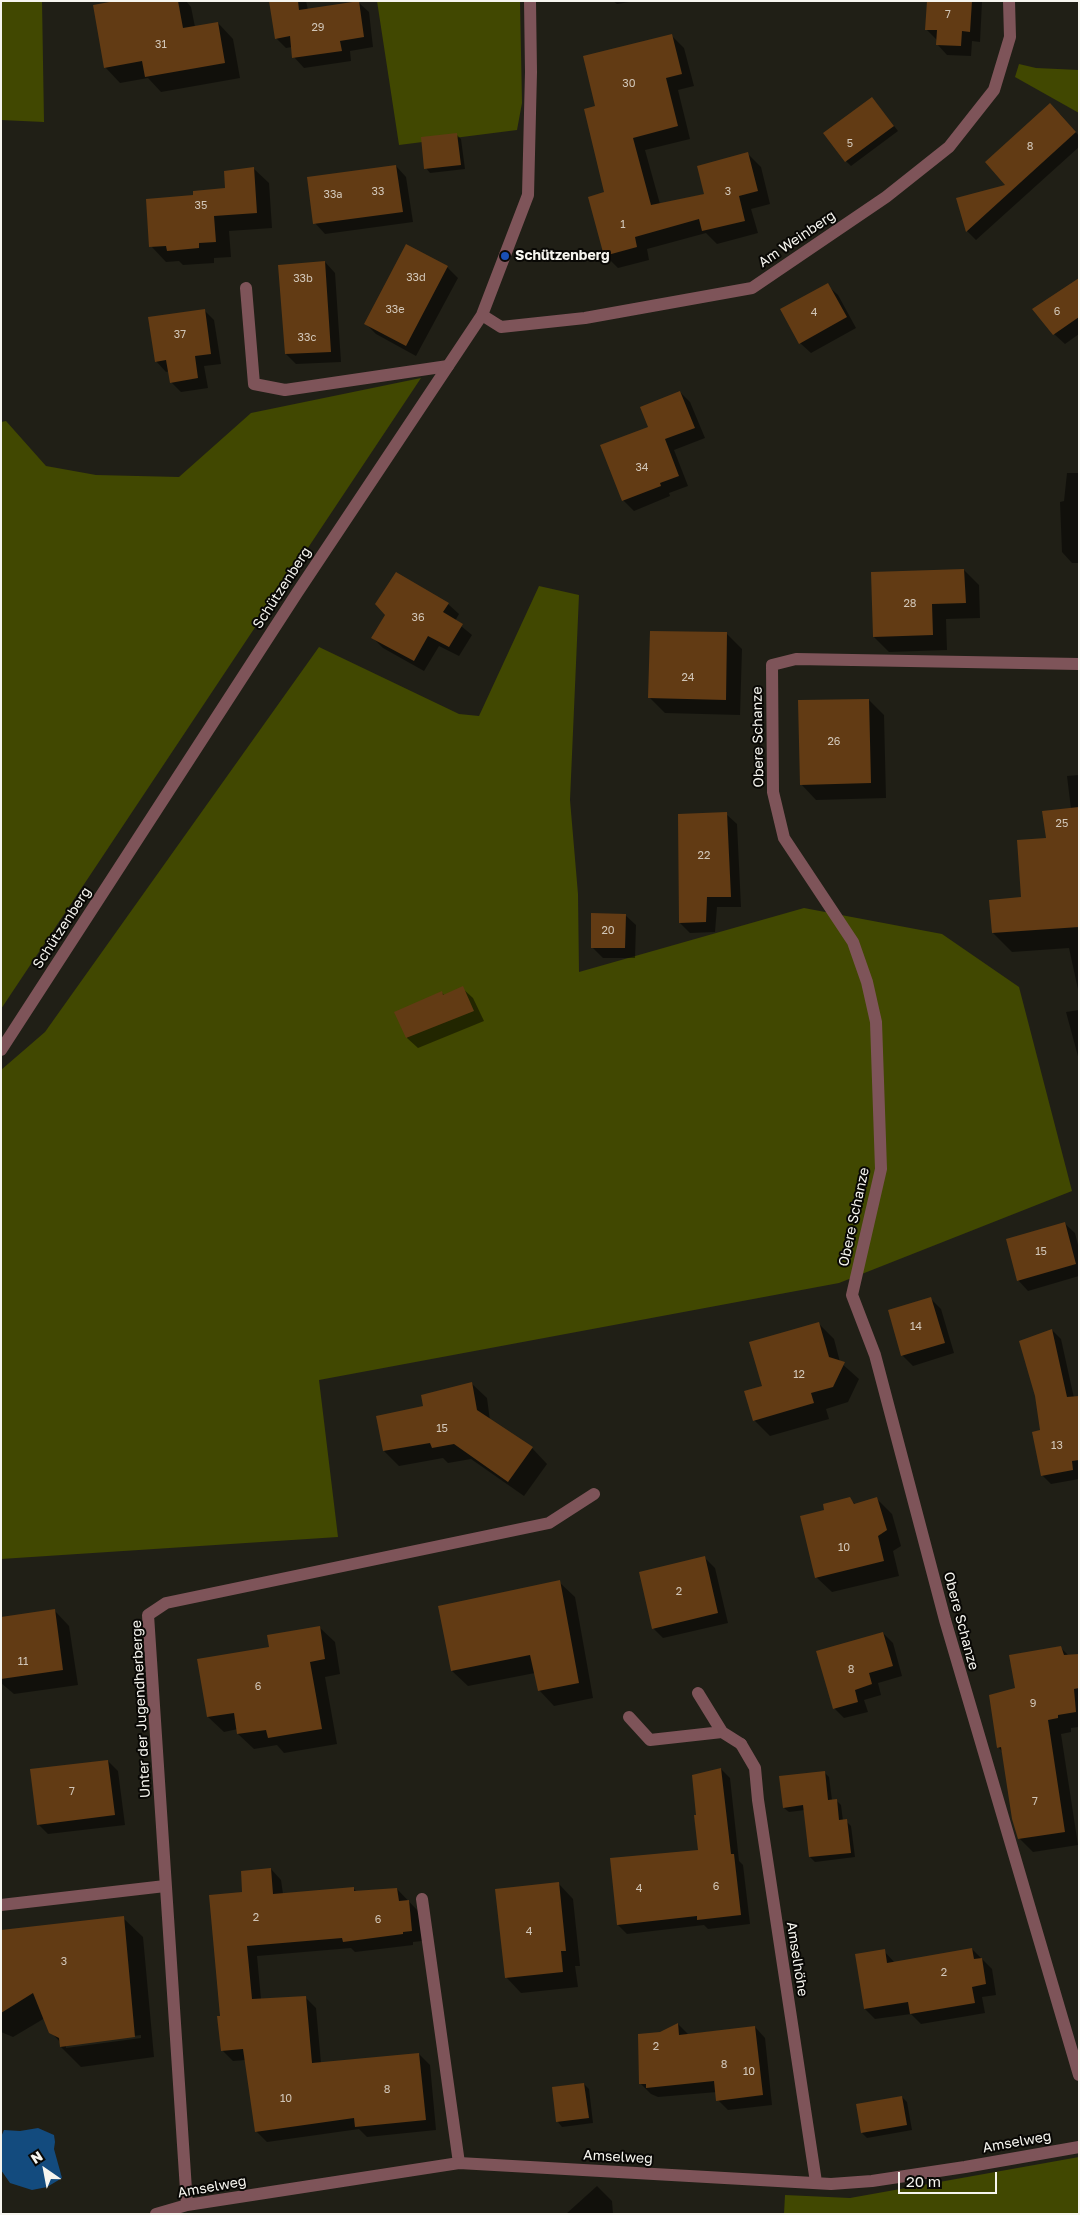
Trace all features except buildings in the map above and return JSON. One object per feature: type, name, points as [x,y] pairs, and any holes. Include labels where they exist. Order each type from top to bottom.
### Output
[{"type":"street","name":"Schützenberg","points":[[1,1050],[297,593],[482,315],[528,195],[530,1]]},
{"type":"street","name":"Am Weinberg","points":[[482,315],[501,327],[585,318],[752,288],[886,197],[946,150],[994,90],[1010,37],[1009,1]]},
{"type":"street","points":[[246,288],[254,384],[285,390],[448,366]]},
{"type":"street","name":"Obere Schanze","points":[[1079,664],[796,659],[772,665],[773,792],[784,838],[853,942],[867,982],[876,1022],[881,1169],[852,1295],[875,1355],[945,1620],[1079,2075]]},
{"type":"street","name":"Unter der Jugendherberge","points":[[186,2205],[148,1615],[166,1603],[549,1524],[594,1494]]},
{"type":"street","points":[[629,1717],[650,1740],[722,1732],[698,1693]]},
{"type":"street","name":"Amselhöhe","points":[[722,1732],[741,1744],[756,1768],[758,1800],[816,2182]]},
{"type":"street","points":[[1,1905],[165,1886]]},
{"type":"street","points":[[422,1899],[458,2163]]},
{"type":"street","name":"Amselweg","points":[[156,2214],[186,2205],[458,2163],[832,2184],[872,2181],[1079,2147]]},
{"type":"green space","points":[[1,1],[42,1],[44,122],[1,120]]},
{"type":"green space","points":[[377,1],[520,1],[522,103],[517,130],[399,145]]},
{"type":"green space","points":[[1019,64],[1036,68],[1079,70],[1079,113],[1015,77]]},
{"type":"green space","points":[[421,378],[1,1009],[1,422],[6,421],[46,466],[96,475],[179,477],[251,413]]},
{"type":"green space","points":[[539,586],[579,595],[570,800],[578,894],[579,972],[804,908],[942,934],[1019,987],[1072,1191],[839,1283],[319,1380],[338,1537],[1,1559],[1,1070],[45,1032],[319,647],[459,714],[479,716]]},
{"type":"green space","points":[[1079,2157],[1079,2214],[784,2214],[785,2195],[850,2198]]},
{"type":"water","points":[[38,2128],[54,2135],[54,2149],[62,2178],[47,2187],[32,2190],[10,2183],[1,2170],[1,2137],[4,2130],[20,2131]]},
{"type":"place","name":"Schützenberg","points":[[505,256]]}]
